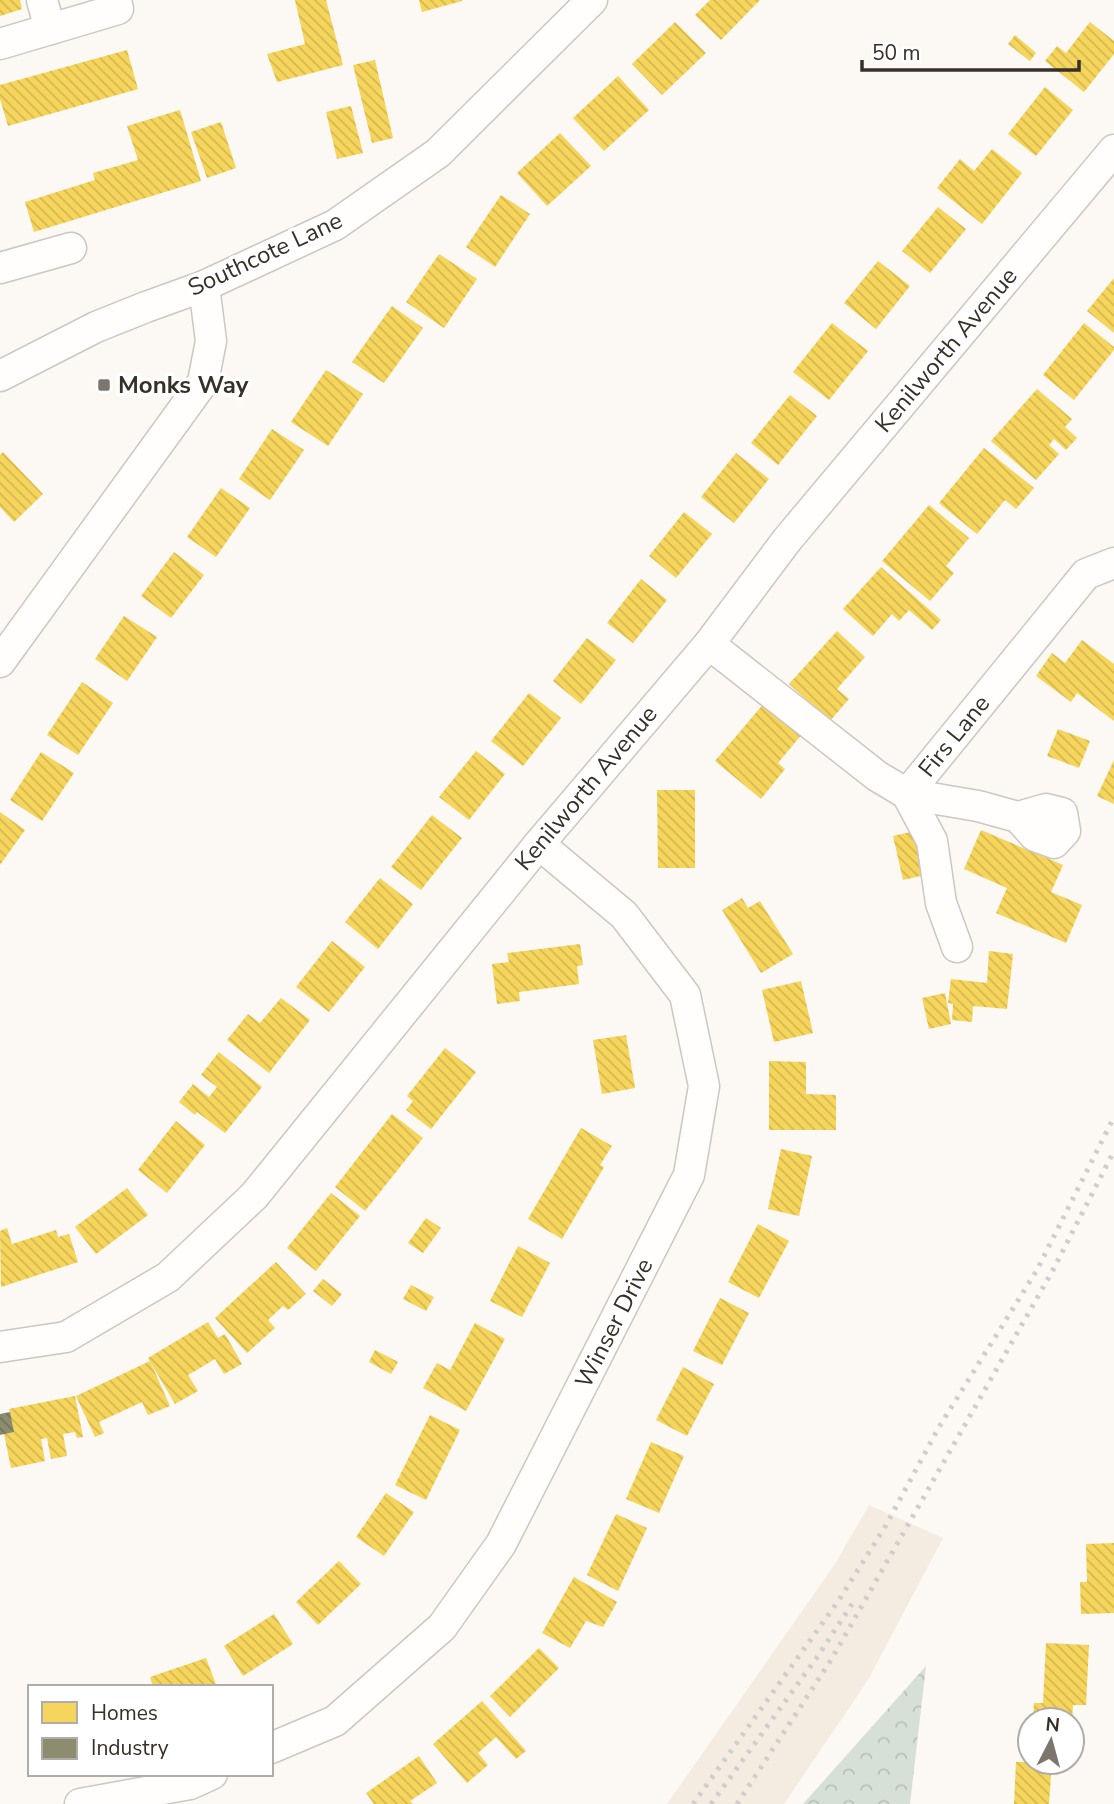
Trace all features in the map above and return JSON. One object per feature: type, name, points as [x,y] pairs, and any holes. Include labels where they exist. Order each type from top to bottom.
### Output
[{"type":"street","points":[[42,0],[50,29]]},
{"type":"street","name":"Southcote Lane","points":[[0,376],[96,327],[204,286],[335,225],[439,153],[592,0]]},
{"type":"street","points":[[0,44],[117,4]]},
{"type":"street","name":"Kenilworth Avenue","points":[[0,1347],[66,1336],[168,1277],[254,1195],[539,844],[709,644],[788,540],[1114,150]]},
{"type":"street","points":[[0,268],[71,248]]},
{"type":"street","points":[[0,662],[203,382],[211,341],[204,286]]},
{"type":"street","name":"Firs Lane","points":[[709,644],[877,776],[906,794],[1086,574],[1114,563]]},
{"type":"street","points":[[906,794],[978,806],[1018,817]]},
{"type":"street","points":[[906,794],[932,841],[941,903],[957,947]]},
{"type":"street","name":"Winser Drive","points":[[273,1747],[335,1720],[442,1627],[501,1544],[689,1175],[704,1086],[685,995],[624,915],[539,844]]},
{"type":"street","points":[[79,1804],[190,1784],[208,1776]]},
{"type":"shaded area","points":[[869,1505],[943,1538],[868,1680],[784,1804],[667,1804],[835,1564]]},
{"type":"green space","points":[[926,1666],[910,1804],[803,1804]]},
{"type":"building: Homes","points":[[0,0],[20,0],[22,9],[0,16]]},
{"type":"building: Homes","points":[[295,0],[326,0],[343,65],[277,82],[267,54],[305,44]]},
{"type":"building: Homes","points":[[419,0],[462,0],[462,1],[422,12]]},
{"type":"building: Homes","points":[[710,0],[760,0],[721,40],[695,15]]},
{"type":"building: Homes","points":[[675,22],[706,53],[662,95],[632,64]]},
{"type":"building: Homes","points":[[1090,22],[1114,41],[1114,54],[1084,92],[1045,61],[1057,46],[1066,53]]},
{"type":"building: Homes","points":[[1015,35],[1036,53],[1030,61],[1008,44]]},
{"type":"building: Homes","points":[[127,50],[138,89],[8,126],[0,99],[0,85]]},
{"type":"building: Homes","points":[[375,60],[393,138],[372,143],[353,65]]},
{"type":"building: Homes","points":[[618,76],[649,110],[604,151],[573,118]]},
{"type":"building: Homes","points":[[1045,87],[1073,110],[1036,156],[1008,134]]},
{"type":"building: Homes","points":[[351,106],[363,153],[337,159],[326,112]]},
{"type":"building: Homes","points":[[180,110],[201,181],[34,232],[25,202],[95,180],[93,173],[138,160],[127,126]]},
{"type":"building: Homes","points":[[221,122],[236,168],[207,178],[191,132]]},
{"type":"building: Homes","points":[[560,133],[591,166],[547,206],[517,173]]},
{"type":"building: Homes","points":[[992,149],[1022,173],[982,224],[937,188],[960,159],[974,171]]},
{"type":"building: Homes","points":[[501,195],[530,214],[495,267],[466,247]]},
{"type":"building: Homes","points":[[938,207],[966,229],[930,273],[902,251]]},
{"type":"building: Homes","points":[[439,254],[477,279],[444,328],[406,302]]},
{"type":"building: Homes","points":[[878,261],[910,286],[876,329],[844,303]]},
{"type":"building: Homes","points":[[1114,278],[1114,333],[1087,311]]},
{"type":"building: Homes","points":[[392,306],[423,328],[384,383],[352,362]]},
{"type":"building: Homes","points":[[832,323],[868,351],[829,400],[793,372]]},
{"type":"building: Homes","points":[[1084,323],[1114,347],[1114,350],[1074,400],[1043,375]]},
{"type":"building: Homes","points":[[326,370],[363,394],[328,446],[291,422]]},
{"type":"building: Homes","points":[[1037,389],[1072,419],[1065,427],[1077,438],[1066,450],[1054,439],[1049,445],[1059,454],[1036,480],[991,441]]},
{"type":"building: Homes","points":[[790,395],[817,416],[778,465],[751,443]]},
{"type":"building: Homes","points":[[272,429],[304,450],[270,500],[239,479]]},
{"type":"building: Homes","points":[[984,448],[1034,488],[1016,509],[1005,500],[977,534],[939,503]]},
{"type":"building: Homes","points":[[3,452],[43,494],[14,522],[0,507],[0,455]]},
{"type":"building: Homes","points":[[736,453],[769,479],[734,523],[701,497]]},
{"type":"building: Homes","points":[[221,488],[250,508],[216,557],[187,537]]},
{"type":"building: Homes","points":[[929,505],[969,538],[946,566],[954,573],[930,601],[882,561]]},
{"type":"building: Homes","points":[[684,512],[712,534],[676,578],[649,556]]},
{"type":"building: Homes","points":[[174,552],[204,575],[171,618],[141,596]]},
{"type":"building: Homes","points":[[881,567],[941,620],[932,630],[909,610],[899,621],[892,614],[873,636],[843,609]]},
{"type":"building: Homes","points":[[641,579],[667,600],[633,643],[607,623]]},
{"type":"building: Homes","points":[[124,616],[157,637],[127,681],[95,659]]},
{"type":"building: Homes","points":[[837,631],[865,657],[837,689],[849,699],[830,721],[789,684]]},
{"type":"building: Homes","points":[[587,638],[616,660],[581,704],[553,681]]},
{"type":"building: Homes","points":[[1082,640],[1114,664],[1114,721],[1077,693],[1071,702],[1036,676],[1052,653],[1065,663]]},
{"type":"building: Homes","points":[[82,682],[113,703],[78,755],[47,735]]},
{"type":"building: Homes","points":[[529,693],[561,718],[523,766],[491,741]]},
{"type":"building: Homes","points":[[765,702],[803,733],[778,763],[785,769],[761,799],[715,761]]},
{"type":"building: Homes","points":[[1058,729],[1090,741],[1079,768],[1047,756]]},
{"type":"building: Homes","points":[[476,751],[505,774],[469,820],[439,797]]},
{"type":"building: Homes","points":[[41,752],[74,773],[42,821],[10,800]]},
{"type":"building: Homes","points":[[1114,760],[1114,804],[1097,796]]},
{"type":"building: Homes","points":[[657,790],[695,790],[695,868],[658,868]]},
{"type":"building: Homes","points":[[0,812],[25,830],[0,865]]},
{"type":"building: Homes","points":[[432,815],[462,838],[421,890],[391,867]]},
{"type":"building: Homes","points":[[919,830],[929,874],[903,880],[893,836]]},
{"type":"building: Homes","points":[[981,830],[1063,865],[1051,892],[1082,905],[1066,943],[996,913],[1007,888],[964,869]]},
{"type":"building: Homes","points":[[380,878],[413,904],[378,949],[345,922]]},
{"type":"building: Homes","points":[[742,898],[748,908],[760,901],[793,954],[761,973],[722,910]]},
{"type":"building: Homes","points":[[332,941],[365,967],[329,1012],[296,987]]},
{"type":"building: Homes","points":[[580,944],[583,965],[577,966],[579,984],[519,992],[520,1001],[497,1004],[492,964],[509,962],[507,953]]},
{"type":"building: Homes","points":[[989,951],[1013,954],[1007,1009],[973,1006],[972,1022],[952,1020],[953,1004],[948,1003],[951,979],[987,983]]},
{"type":"building: Homes","points":[[801,981],[813,1033],[774,1042],[762,990]]},
{"type":"building: Homes","points":[[945,993],[951,1024],[929,1029],[922,998]]},
{"type":"building: Homes","points":[[281,998],[310,1020],[269,1073],[227,1040],[248,1014],[260,1023]]},
{"type":"building: Homes","points":[[626,1035],[635,1088],[602,1094],[593,1040]]},
{"type":"building: Homes","points":[[445,1048],[476,1072],[431,1129],[406,1110],[413,1101],[407,1096]]},
{"type":"building: Homes","points":[[219,1052],[262,1087],[225,1133],[179,1102],[193,1084],[209,1097],[217,1087],[201,1075]]},
{"type":"building: Homes","points":[[769,1061],[806,1062],[806,1094],[836,1095],[836,1130],[769,1130]]},
{"type":"building: Homes","points":[[392,1114],[423,1138],[365,1211],[335,1187]]},
{"type":"building: Homes","points":[[176,1121],[205,1145],[167,1193],[138,1170]]},
{"type":"building: Homes","points":[[581,1128],[612,1146],[600,1165],[604,1167],[562,1239],[528,1219]]},
{"type":"building: Homes","points":[[781,1149],[812,1156],[799,1216],[768,1209]]},
{"type":"building: Homes","points":[[127,1188],[148,1215],[96,1254],[75,1227]]},
{"type":"building: Homes","points":[[331,1193],[360,1216],[316,1271],[287,1248]]},
{"type":"building: Homes","points":[[426,1218],[441,1228],[423,1253],[408,1243]]},
{"type":"building: Homes","points":[[758,1224],[789,1241],[759,1298],[728,1282]]},
{"type":"building: Homes","points":[[7,1228],[12,1244],[56,1230],[58,1237],[69,1234],[78,1262],[1,1287],[0,1231]]},
{"type":"building: Homes","points":[[518,1246],[550,1263],[522,1317],[490,1301]]},
{"type":"building: Homes","points":[[276,1262],[306,1294],[288,1310],[283,1306],[268,1320],[275,1328],[247,1353],[215,1318]]},
{"type":"building: Homes","points":[[323,1279],[342,1294],[332,1306],[313,1291]]},
{"type":"building: Homes","points":[[411,1285],[434,1297],[426,1311],[403,1299]]},
{"type":"building: Homes","points":[[720,1298],[749,1313],[722,1365],[693,1351]]},
{"type":"building: Homes","points":[[208,1322],[218,1338],[225,1334],[242,1364],[224,1374],[215,1359],[188,1375],[198,1391],[175,1404],[148,1358]]},
{"type":"building: Homes","points":[[475,1323],[505,1339],[466,1411],[423,1388],[437,1363],[450,1370]]},
{"type":"building: Homes","points":[[375,1350],[398,1362],[391,1374],[369,1362]]},
{"type":"building: Homes","points":[[150,1361],[170,1406],[148,1415],[142,1402],[99,1422],[104,1433],[95,1437],[76,1396]]},
{"type":"building: Homes","points":[[683,1367],[714,1384],[687,1436],[656,1420]]},
{"type":"building: Homes","points":[[75,1396],[83,1437],[77,1438],[75,1432],[63,1434],[67,1456],[51,1459],[47,1438],[41,1439],[45,1461],[11,1468],[4,1434],[14,1432],[9,1409]]},
{"type":"building: Homes","points":[[430,1415],[460,1430],[426,1500],[395,1485]]},
{"type":"building: Homes","points":[[651,1442],[684,1456],[659,1513],[626,1499]]},
{"type":"building: Homes","points":[[386,1493],[414,1512],[384,1556],[356,1537]]},
{"type":"building: Homes","points":[[616,1514],[647,1528],[618,1591],[587,1575]]},
{"type":"building: Homes","points":[[1114,1543],[1114,1613],[1081,1614],[1080,1582],[1087,1582],[1086,1544]]},
{"type":"building: Homes","points":[[339,1561],[361,1584],[318,1625],[296,1602]]},
{"type":"building: Homes","points":[[574,1577],[617,1602],[603,1627],[586,1621],[570,1648],[542,1633]]},
{"type":"building: Homes","points":[[274,1614],[293,1644],[243,1676],[224,1646]]},
{"type":"building: Homes","points":[[1046,1643],[1089,1645],[1086,1705],[1034,1706],[1034,1703],[1043,1703]]},
{"type":"building: Homes","points":[[539,1648],[559,1668],[510,1717],[490,1696]]},
{"type":"building: Homes","points":[[206,1658],[216,1685],[152,1685],[150,1677]]},
{"type":"building: Homes","points":[[482,1701],[526,1751],[516,1759],[496,1737],[478,1753],[488,1765],[467,1783],[433,1744]]},
{"type":"building: Homes","points":[[419,1756],[437,1783],[410,1801],[413,1804],[374,1804],[366,1793]]},
{"type":"building: Homes","points":[[1016,1762],[1016,1776],[1051,1776],[1049,1804],[1014,1804]]},
{"type":"building: Industry","points":[[10,1412],[14,1432],[0,1435],[0,1414]]},
{"type":"railway","points":[[693,1804],[839,1600],[885,1527],[939,1427],[1037,1270],[1114,1117]]},
{"type":"railway","points":[[737,1804],[831,1660],[1053,1270],[1114,1151]]},
{"type":"railway","points":[[711,1804],[818,1656],[854,1601]]},
{"type":"place","name":"Monks Way","points":[[104,385]]}]
